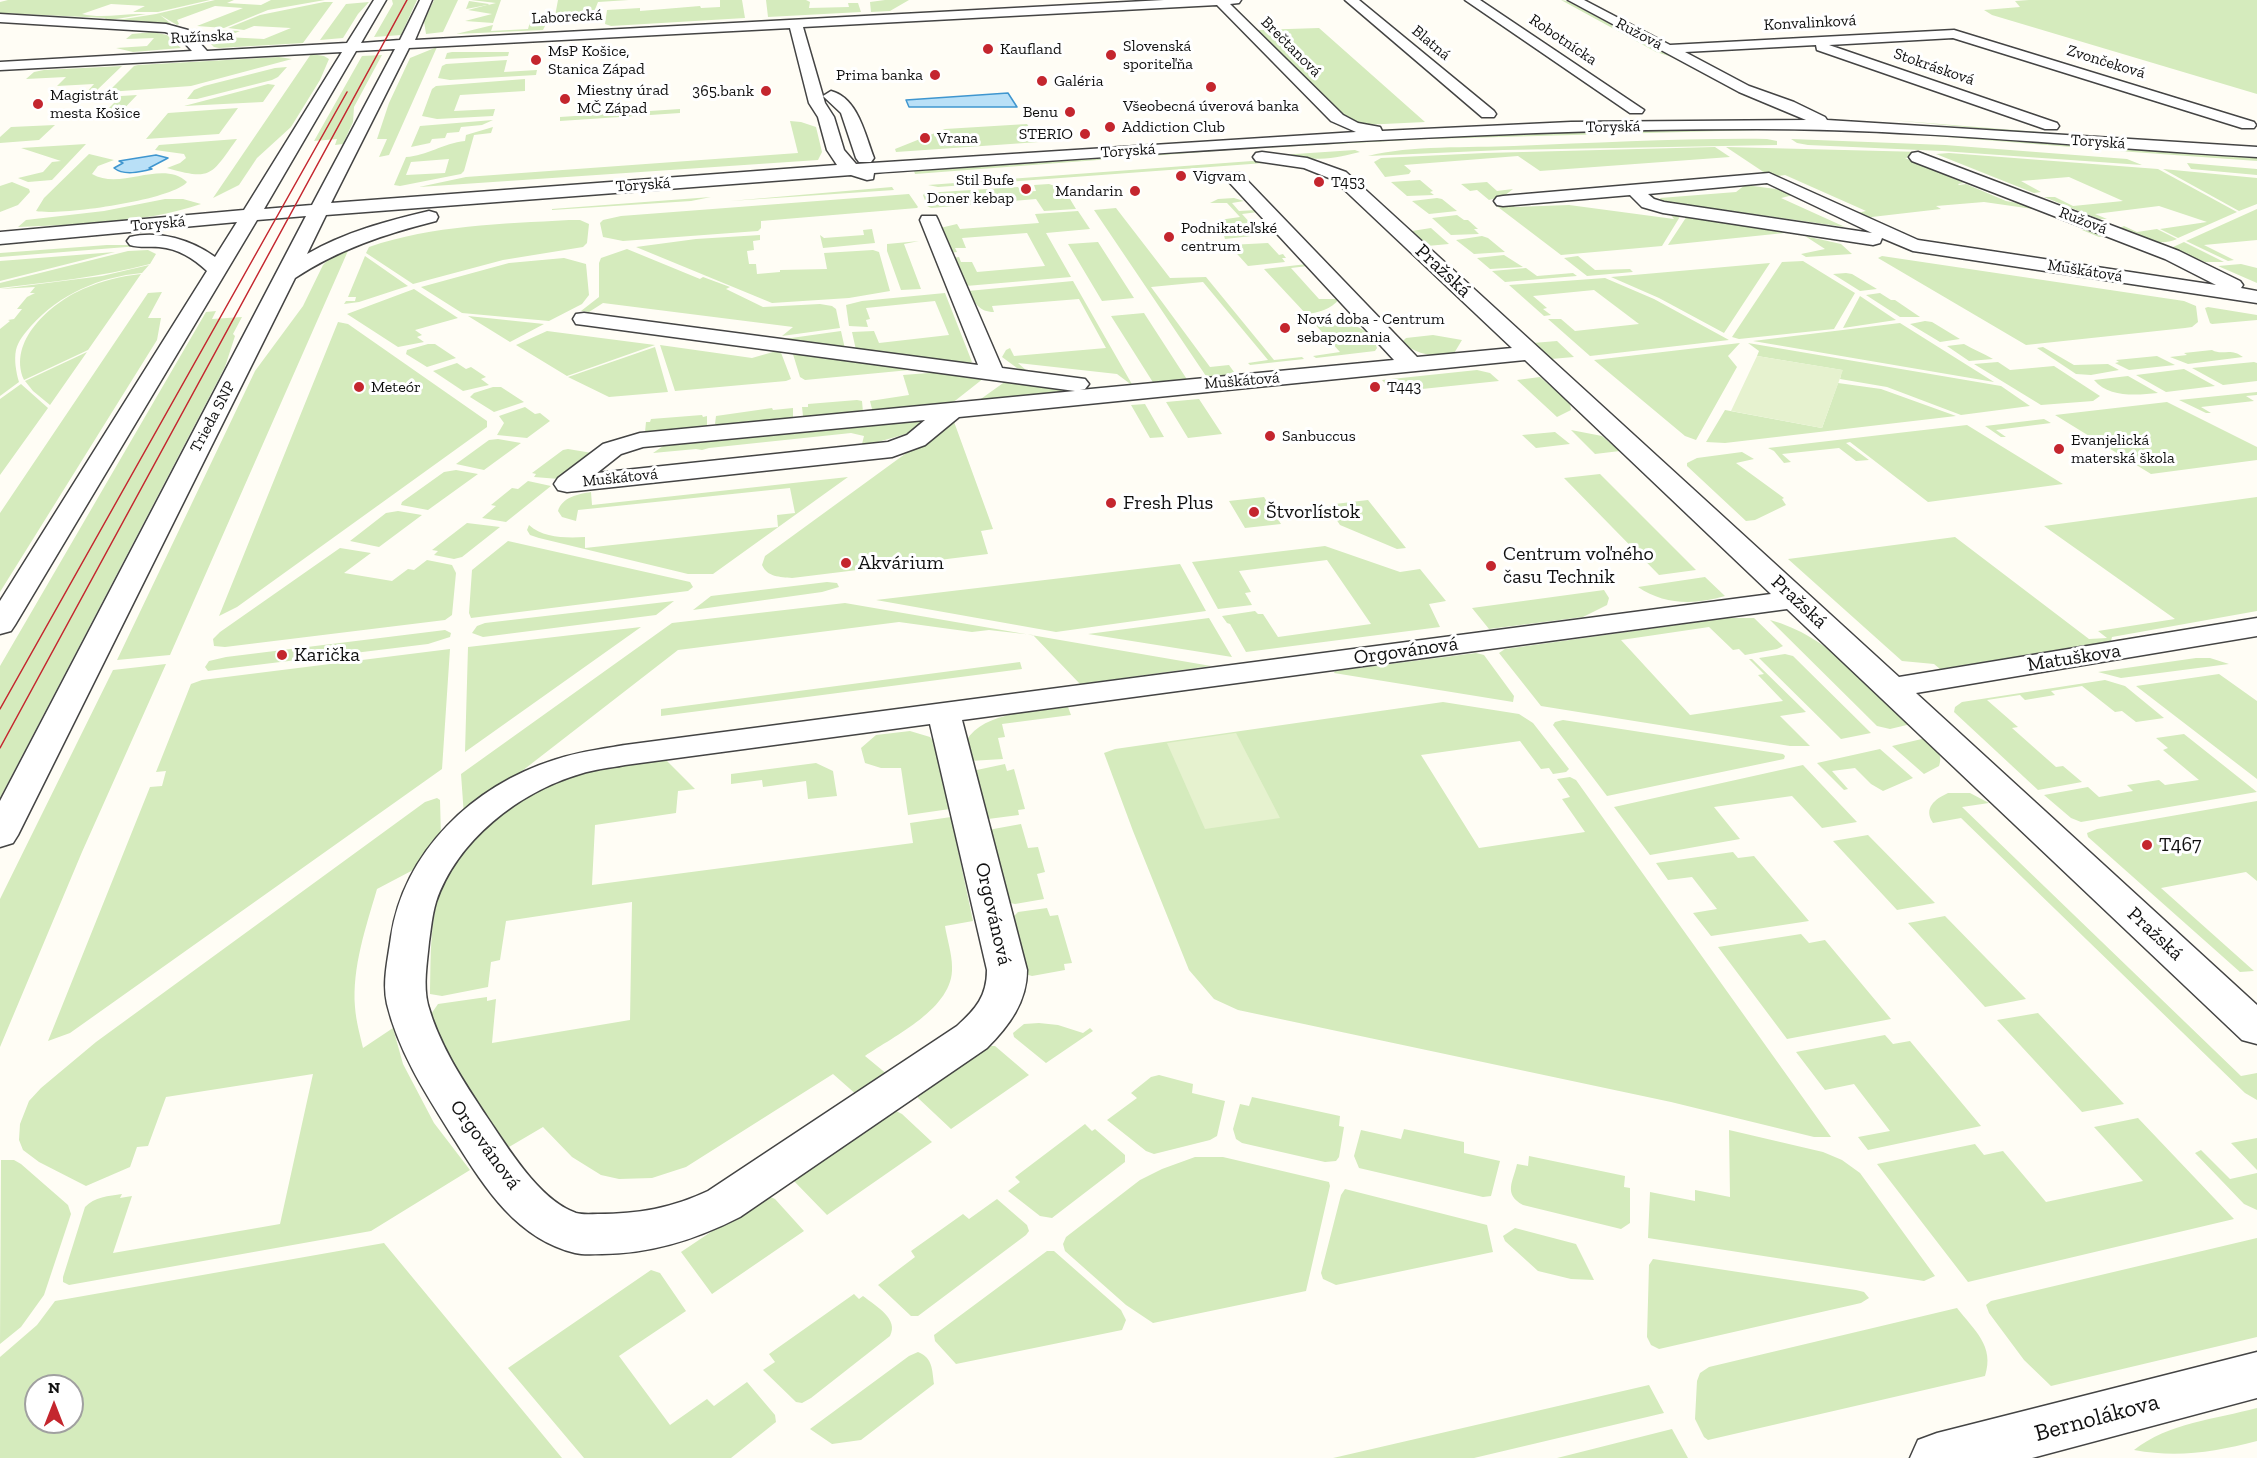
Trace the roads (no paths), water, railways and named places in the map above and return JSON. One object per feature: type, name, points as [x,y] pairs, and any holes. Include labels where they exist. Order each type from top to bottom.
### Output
[{"type":"street","points":[[0,625],[117,437],[380,0]]},
{"type":"street","name":"Trieda SNP","points":[[0,835],[288,275],[337,173],[405,45],[426,0]]},
{"type":"street","name":"Laborecká","points":[[405,45],[1235,0]]},
{"type":"street","name":"Blatná","points":[[1351,0],[1488,114]]},
{"type":"street","name":"Robotnícka","points":[[1471,0],[1636,110]]},
{"type":"street","name":"Ružová","points":[[1574,0],[1744,89],[1788,105],[1821,121],[1817,125],[1796,120],[1744,89]]},
{"type":"street","name":"Brečtanová","points":[[1220,1],[1336,118]]},
{"type":"street","points":[[760,9],[761,25]]},
{"type":"street","points":[[0,18],[178,30],[204,56]]},
{"type":"street","points":[[795,23],[817,103],[828,103],[848,111],[860,164]]},
{"type":"street","name":"Konvalinková","points":[[1667,49],[1954,34]]},
{"type":"street","name":"Zvončeková","points":[[1954,34],[2248,124]]},
{"type":"street","name":"Stokrásková","points":[[1806,42],[2051,126]]},
{"type":"street","name":"Ružínska","points":[[0,66],[405,45]]},
{"type":"street","points":[[1664,125],[1694,120],[1734,107],[1742,100],[1744,89]]},
{"type":"street","points":[[828,103],[837,154],[845,165],[860,164],[886,180]]},
{"type":"street","name":"Ružová","points":[[1788,105],[1933,130]]},
{"type":"street","points":[[1283,141],[1331,130],[1336,125],[1336,118],[1352,126],[1365,129],[1416,133]]},
{"type":"street","name":"Toryská","points":[[3,241],[316,216],[494,196],[766,175],[860,164],[922,165],[1416,133],[1664,125],[1817,125],[1933,130],[2257,152]]},
{"type":"street","points":[[1775,135],[1817,125],[1845,132],[1902,140]]},
{"type":"street","name":"Toryská","points":[[316,216],[457,212],[1231,154],[1635,135],[1775,135],[1902,140],[2257,164]]},
{"type":"street","points":[[1348,164],[1391,145]]},
{"type":"street","points":[[766,175],[822,164],[837,154]]},
{"type":"street","name":"Pražská","points":[[1231,154],[1307,163],[1348,164],[1532,353],[2257,1029]]},
{"type":"street","name":"Ružová","points":[[1918,157],[2181,259],[2236,286],[2250,296]]},
{"type":"street","points":[[809,186],[831,180],[860,164]]},
{"type":"street","points":[[105,228],[176,215],[235,195],[274,173]]},
{"type":"street","points":[[337,173],[352,188],[368,194],[396,198],[494,196]]},
{"type":"street","points":[[1234,177],[1413,365]]},
{"type":"street","name":"Muškátová","points":[[1913,245],[1769,178],[1642,189],[1638,192],[1638,196],[1655,206],[2250,296]]},
{"type":"street","points":[[1503,201],[1642,189]]},
{"type":"street","points":[[288,275],[321,252],[346,241],[400,224],[457,212]]},
{"type":"street","points":[[929,220],[993,374]]},
{"type":"street","name":"Toryská","points":[[3,241],[105,228],[245,221]]},
{"type":"street","points":[[3,241],[170,242],[198,252],[217,269]]},
{"type":"street","points":[[584,319],[993,374],[1144,391]]},
{"type":"street","name":"Muškátová","points":[[952,410],[916,440],[892,449],[567,484],[612,449],[640,440],[1532,353]]},
{"type":"street","name":"Orgovánová","points":[[944,713],[1007,970],[1008,984],[1005,996],[992,1017],[972,1037],[724,1203],[696,1218],[680,1225],[645,1232],[611,1235],[574,1233],[539,1216],[491,1161],[432,1066],[408,1005],[406,982],[416,903],[434,866],[456,835],[487,810],[536,780],[565,768],[596,760],[944,713],[1796,599]]},
{"type":"street","name":"Matuškova","points":[[1892,688],[2257,627]]},
{"type":"street","name":"Bernolákova","points":[[1937,1458],[2024,1449],[2257,1375]]},
{"type":"water","points":[[1008,93],[1017,107],[909,107],[906,100]]},
{"type":"water","points":[[156,155],[168,158],[149,168],[152,169],[132,173],[114,168],[123,163],[119,161]]},
{"type":"tram line","points":[[0,748],[407,0]]},
{"type":"tram line","points":[[0,709],[347,92]]},
{"type":"place","name":"Kaufland","points":[[988,49]]},
{"type":"place","name":"Slovenská sporiteľňa","points":[[1111,55]]},
{"type":"place","name":"MsP Košice, Stanica Západ","points":[[536,60]]},
{"type":"place","name":"Prima banka","points":[[935,75]]},
{"type":"place","name":"Galéria","points":[[1042,81]]},
{"type":"place","name":"Všeobecná úverová banka","points":[[1211,87]]},
{"type":"place","name":"365.bank","points":[[766,91]]},
{"type":"place","name":"Miestny úrad MČ Západ","points":[[565,99]]},
{"type":"place","name":"Magistrát mesta Košice","points":[[38,104]]},
{"type":"place","name":"Benu","points":[[1070,112]]},
{"type":"place","name":"Addiction Club","points":[[1110,127]]},
{"type":"place","name":"STERIO","points":[[1085,134]]},
{"type":"place","name":"Vrana","points":[[925,138]]},
{"type":"place","name":"Vigvam","points":[[1181,176]]},
{"type":"place","name":"T453","points":[[1319,182]]},
{"type":"place","name":"Stil Bufe Doner kebap","points":[[1026,189]]},
{"type":"place","name":"Mandarin","points":[[1135,191]]},
{"type":"place","name":"Podnikateľské centrum","points":[[1169,237]]},
{"type":"place","name":"Nová doba - Centrum sebapoznania","points":[[1285,328]]},
{"type":"place","name":"Meteór","points":[[359,387]]},
{"type":"place","name":"T443","points":[[1375,387]]},
{"type":"place","name":"Sanbuccus","points":[[1270,436]]},
{"type":"place","name":"Evanjelická materská škola","points":[[2059,449]]},
{"type":"place","name":"Fresh Plus","points":[[1111,503]]},
{"type":"place","name":"Štvorlístok","points":[[1254,512]]},
{"type":"place","name":"Akvárium","points":[[846,563]]},
{"type":"place","name":"Centrum voľného času Technik","points":[[1491,566]]},
{"type":"place","name":"Karička","points":[[282,655]]},
{"type":"place","name":"T467","points":[[2147,845]]}]
